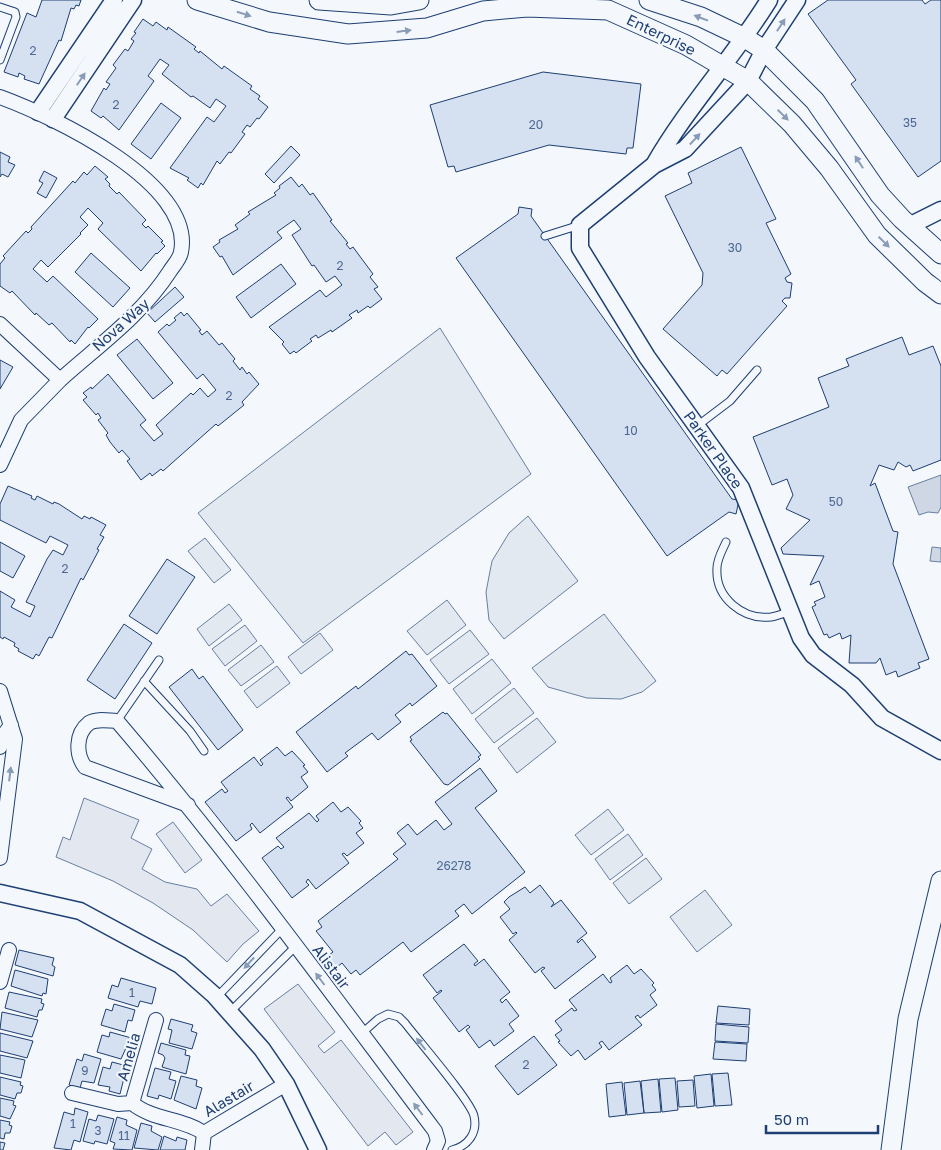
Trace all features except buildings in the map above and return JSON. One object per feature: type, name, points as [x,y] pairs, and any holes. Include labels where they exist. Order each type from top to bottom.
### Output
[{"type":"main road","name":"Enterprise","points":[[197,0],[269,22],[348,34],[427,28],[483,11],[528,7],[608,10],[686,45],[748,81],[792,124],[828,168],[877,235],[925,282],[941,294]]},
{"type":"main road","points":[[319,0],[391,5],[419,0]]},
{"type":"main road","name":"Enterprise","points":[[649,0],[701,18],[745,38],[764,50],[815,101],[880,195],[909,226],[941,254]]},
{"type":"main road","points":[[891,1150],[908,1020],[941,881]]},
{"type":"street","points":[[38,112],[114,0]]},
{"type":"street","points":[[54,119],[133,0]]},
{"type":"street","points":[[654,165],[671,135],[724,67],[769,0]]},
{"type":"street","points":[[580,225],[654,165],[684,150],[748,81],[764,50],[797,0]]},
{"type":"street","name":"Nova Way","points":[[0,97],[54,119],[110,152],[150,184],[177,215],[182,234],[181,254],[158,290],[137,314],[60,380],[21,420],[0,465]]},
{"type":"street","points":[[909,226],[941,210]]},
{"type":"street","name":"Parker Place","points":[[580,225],[580,248],[647,357],[741,488],[801,638],[813,656],[852,685],[882,718],[941,751]]},
{"type":"street","points":[[0,324],[60,380]]},
{"type":"street","points":[[0,690],[15,739],[0,858]]},
{"type":"street","points":[[118,721],[100,720],[89,724],[80,738],[78,748],[78,758],[85,767],[188,806]]},
{"type":"street","name":"Alistair","points":[[118,721],[188,806],[435,1131],[438,1140],[434,1150]]},
{"type":"street","points":[[0,748],[1,739],[10,725]]},
{"type":"street","points":[[0,893],[80,911],[180,966],[217,997],[262,1049],[286,1084],[318,1150]]},
{"type":"street","points":[[0,982],[9,950]]},
{"type":"street","name":"Amelia","points":[[132,1103],[156,1020]]},
{"type":"street","name":"Alastair","points":[[202,1150],[204,1133],[286,1084]]},
{"type":"street","name":"Amelia","points":[[72,1093],[118,1104],[132,1103],[141,1111],[194,1126],[204,1133]]},
{"type":"lane","points":[[0,7],[15,12],[16,17],[0,60]]},
{"type":"lane","points":[[545,236],[580,225]]},
{"type":"lane","points":[[697,426],[730,402],[756,370]]},
{"type":"lane","points":[[726,542],[717,567],[720,589],[728,601],[738,610],[762,617],[773,617],[790,611]]},
{"type":"lane","points":[[118,721],[159,660]]},
{"type":"lane","points":[[144,681],[190,731],[204,751]]},
{"type":"lane","points":[[217,997],[282,929]]},
{"type":"lane","points":[[230,1012],[295,947]]},
{"type":"lane","points":[[361,1034],[378,1019],[388,1014],[399,1017],[411,1030],[472,1111],[475,1130],[472,1137],[463,1146],[452,1150]]},
{"type":"shaded area","points":[[440,328],[531,474],[303,643],[198,513]]},
{"type":"shaded area","points":[[941,475],[941,507],[938,513],[928,512],[919,515],[908,487]]},
{"type":"shaded area","points":[[528,516],[578,581],[504,639],[489,620],[486,592],[492,561],[509,533]]},
{"type":"shaded area","points":[[205,538],[231,570],[214,583],[188,551]]},
{"type":"shaded area","points":[[932,547],[941,548],[941,562],[930,561]]},
{"type":"shaded area","points":[[447,600],[466,625],[427,655],[407,631]]},
{"type":"shaded area","points":[[229,604],[242,620],[209,646],[197,629]]},
{"type":"shaded area","points":[[604,614],[656,681],[642,692],[621,699],[587,698],[548,687],[532,668]]},
{"type":"shaded area","points":[[245,625],[257,641],[225,666],[212,649]]},
{"type":"shaded area","points":[[470,630],[489,654],[449,684],[430,660]]},
{"type":"shaded area","points":[[320,633],[333,650],[301,674],[288,657]]},
{"type":"shaded area","points":[[261,645],[274,662],[241,686],[228,670]]},
{"type":"shaded area","points":[[492,659],[511,683],[472,714],[453,689]]},
{"type":"shaded area","points":[[277,666],[290,683],[257,708],[244,691]]},
{"type":"shaded area","points":[[514,688],[534,713],[494,743],[475,719]]},
{"type":"shaded area","points":[[537,718],[556,742],[517,773],[498,748]]},
{"type":"shaded area","points":[[84,798],[139,820],[131,838],[152,849],[142,869],[165,882],[197,889],[211,906],[227,894],[259,931],[243,944],[227,962],[193,930],[153,903],[113,881],[56,857],[63,837],[70,840]]},
{"type":"shaded area","points":[[608,809],[624,830],[591,855],[575,835]]},
{"type":"shaded area","points":[[173,822],[202,860],[185,873],[156,834]]},
{"type":"shaded area","points":[[628,834],[643,855],[610,880],[595,859]]},
{"type":"shaded area","points":[[646,858],[662,879],[629,904],[613,883]]},
{"type":"shaded area","points":[[705,890],[732,925],[697,952],[670,917]]},
{"type":"shaded area","points":[[298,984],[335,1032],[318,1046],[324,1053],[341,1040],[413,1132],[396,1145],[385,1132],[368,1146],[264,1009]]}]
